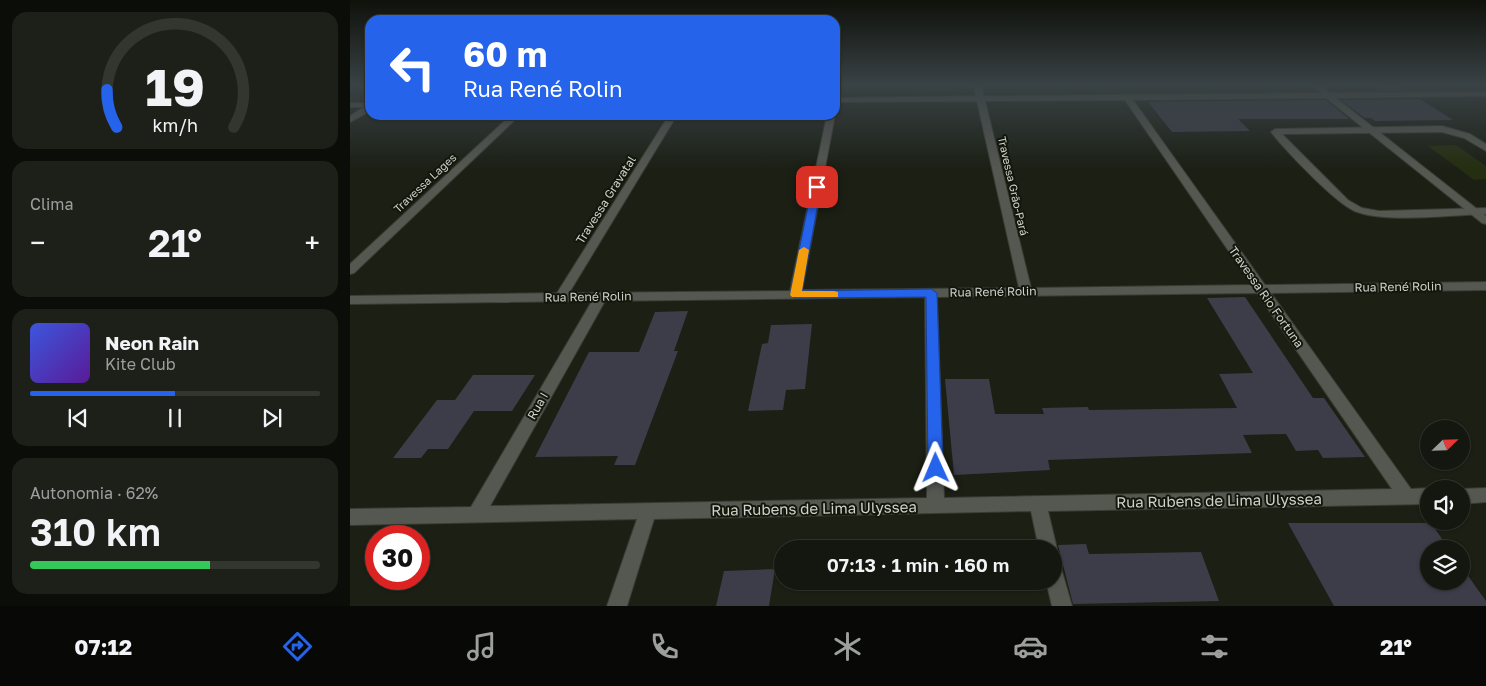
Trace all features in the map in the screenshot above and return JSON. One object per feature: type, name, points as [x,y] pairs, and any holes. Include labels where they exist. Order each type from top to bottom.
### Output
[{"type":"street","name":"Travessa Grão-Pará","points":[[984,113],[1026,292]]},
{"type":"street","name":"Travessa Rio Fortuna","points":[[1138,113],[1260,290],[1406,496]]},
{"type":"street","points":[[1350,113],[1486,221]]},
{"type":"street","name":"Travessa Lages","points":[[350,270],[511,120]]},
{"type":"street","name":"Travessa Gravatal","points":[[560,298],[670,120]]},
{"type":"street","points":[[796,295],[830,120]]},
{"type":"street","points":[[1486,148],[1467,136],[1442,129],[1275,132],[1344,202],[1359,210],[1379,214],[1486,211]]},
{"type":"street","name":"Rua René Rolin","points":[[350,300],[1486,286]]},
{"type":"street","points":[[931,293],[936,506]]},
{"type":"street","name":"Rua I","points":[[476,515],[601,297]]},
{"type":"street","points":[[1470,496],[1486,495]]},
{"type":"street","name":"Rua Rubens de Lima Ulyssea","points":[[350,517],[1420,496]]},
{"type":"street","points":[[1038,504],[1046,540]]},
{"type":"street","points":[[617,606],[648,512]]},
{"type":"street","points":[[1058,590],[1062,606]]},
{"type":"green space","points":[[1456,145],[1486,166],[1486,179],[1474,180],[1428,146]]},
{"type":"building","points":[[1157,113],[1342,113],[1349,119],[1238,119],[1250,131],[1172,132]]},
{"type":"building","points":[[1359,113],[1442,113],[1453,120],[1375,121],[1371,118],[1365,118]]},
{"type":"building","points":[[1245,297],[1313,398],[1324,398],[1365,457],[1323,458],[1318,450],[1296,451],[1286,434],[1243,435],[1252,453],[1048,460],[1050,470],[954,475],[945,379],[989,379],[995,414],[1044,414],[1042,408],[1088,407],[1089,410],[1237,408],[1219,374],[1253,373],[1207,298]]},
{"type":"building","points":[[688,311],[674,351],[678,351],[635,465],[614,465],[618,456],[535,457],[589,352],[639,352],[655,312]]},
{"type":"building","points":[[812,324],[805,389],[786,390],[783,410],[748,411],[762,344],[768,343],[771,325]]},
{"type":"building","points":[[473,375],[535,375],[512,411],[474,411],[448,449],[428,449],[421,458],[393,458],[437,400],[455,400]]},
{"type":"building","points":[[1288,523],[1420,523],[1420,530],[1436,530],[1443,540],[1420,540],[1420,590],[1470,590],[1470,579],[1486,601],[1486,606],[1334,606]]},
{"type":"building","points":[[1086,544],[1089,554],[1201,552],[1219,601],[1073,604],[1062,561],[1062,545]]},
{"type":"building","points":[[774,569],[769,606],[716,606],[724,571]]},
{"type":"slow traffic","points":[[804,250],[796,295],[834,294]]},
{"type":"route","points":[[817,187],[796,295],[931,293],[936,468]]}]
